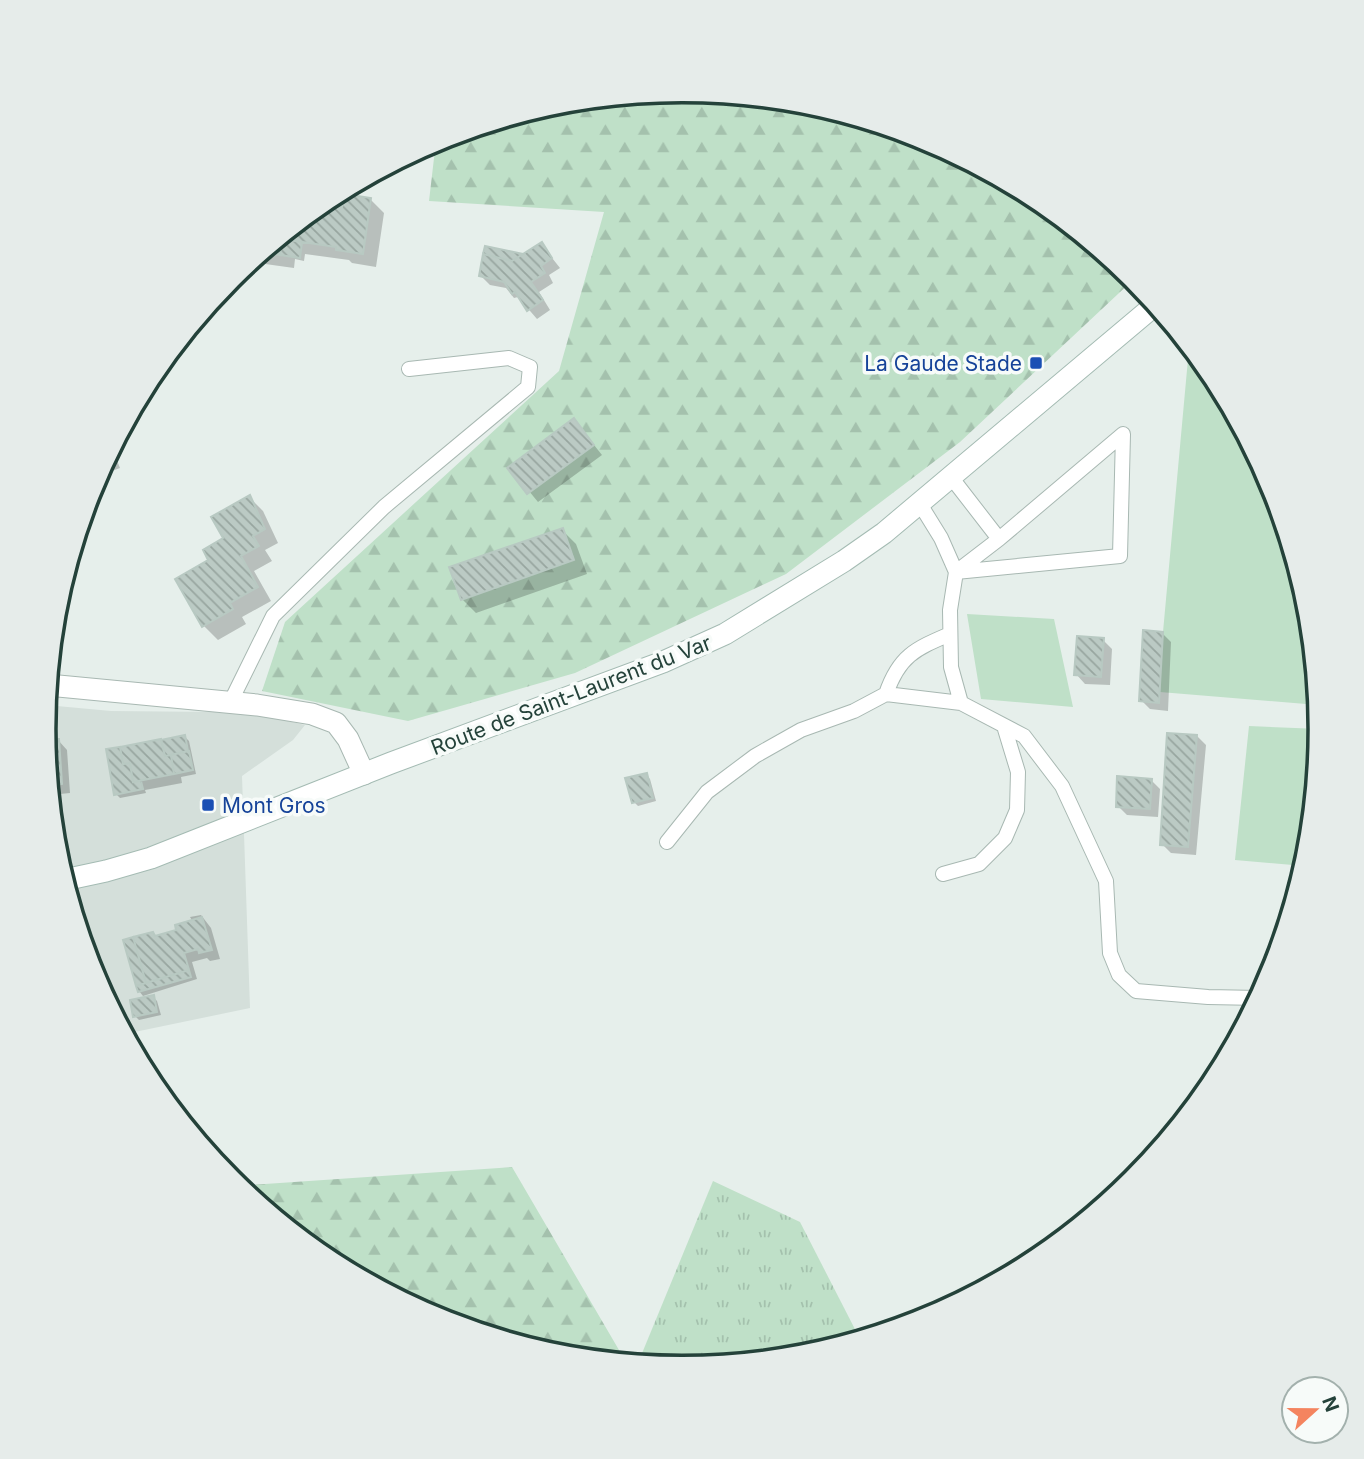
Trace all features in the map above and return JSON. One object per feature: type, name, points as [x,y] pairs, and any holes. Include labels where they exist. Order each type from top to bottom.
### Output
[{"type":"main road","name":"Route de Saint-Laurent du Var","points":[[74,878],[151,858],[364,774],[607,685],[725,634],[844,561],[884,533],[1148,311]]},
{"type":"main road","points":[[57,686],[312,714],[336,723],[348,739],[364,774]]},
{"type":"lane","points":[[230,703],[273,616],[384,507],[528,387],[530,367],[509,358],[409,369]]},
{"type":"lane","points":[[1123,434],[1120,556],[956,572],[999,539],[1123,434]]},
{"type":"lane","points":[[951,477],[999,539]]},
{"type":"lane","points":[[920,504],[941,538],[956,572],[950,610],[951,667],[961,703]]},
{"type":"lane","points":[[886,694],[892,677],[908,655],[950,634]]},
{"type":"lane","points":[[667,842],[706,792],[755,756],[801,730],[854,711],[886,694],[961,703],[1024,736],[1062,786],[1106,881],[1111,953],[1119,975],[1136,991],[1247,998]]},
{"type":"lane","points":[[943,874],[979,864],[1005,838],[1017,810],[1018,772],[1004,726]]},
{"type":"shaded area","points":[[57,706],[111,711],[262,715],[305,725],[293,740],[242,776],[250,1008],[135,1032],[89,931],[77,892],[61,811],[57,770]]},
{"type":"green space","points":[[682,103],[764,109],[844,125],[922,151],[959,168],[1030,209],[1095,259],[1125,287],[960,442],[786,574],[575,673],[408,721],[262,691],[285,622],[559,371],[604,212],[429,201],[434,154],[520,125],[600,109],[641,105]]},
{"type":"green space","points":[[1188,361],[1224,416],[1275,528],[1296,607],[1303,648],[1307,704],[1160,692]]},
{"type":"green space","points":[[967,614],[1054,619],[1073,707],[981,699]]},
{"type":"green space","points":[[1249,726],[1308,728],[1303,811],[1293,865],[1235,860]]},
{"type":"green space","points":[[512,1167],[620,1352],[520,1334],[442,1308],[369,1272],[334,1250],[253,1185]]},
{"type":"green space","points":[[713,1181],[800,1222],[856,1330],[764,1350],[682,1356],[642,1354]]},
{"type":"building","points":[[355,196],[371,198],[363,254],[292,240],[334,209],[342,207],[343,203]]},
{"type":"building","points":[[292,240],[302,242],[300,258],[280,255],[281,250]]},
{"type":"building","points":[[542,242],[552,258],[541,266],[545,273],[531,282],[543,300],[527,311],[515,292],[512,294],[504,282],[479,276],[483,254],[512,261]]},
{"type":"building","points":[[485,246],[523,254],[512,261],[483,254]]},
{"type":"building","points":[[574,418],[594,445],[527,494],[507,468]]},
{"type":"building","points":[[250,495],[265,529],[253,536],[259,546],[241,556],[258,587],[230,603],[233,609],[202,627],[175,579],[208,560],[203,550],[223,538],[211,517]]},
{"type":"building","points":[[563,528],[574,560],[461,600],[449,567]]},
{"type":"building","points":[[1143,630],[1163,632],[1159,703],[1139,701]]},
{"type":"building","points":[[1077,636],[1104,638],[1101,677],[1074,675]]},
{"type":"building","points":[[1167,733],[1197,735],[1188,847],[1160,845]]},
{"type":"building","points":[[185,735],[188,751],[165,756],[161,740]]},
{"type":"building","points":[[56,739],[59,739],[62,784],[58,785]]},
{"type":"building","points":[[161,739],[165,756],[171,755],[174,774],[133,782],[130,763],[123,764],[120,747]]},
{"type":"building","points":[[120,747],[123,764],[130,763],[133,782],[141,781],[143,789],[114,795],[106,749]]},
{"type":"building","points":[[189,751],[193,770],[174,774],[171,755]]},
{"type":"building","points":[[647,773],[653,798],[632,803],[625,778]]},
{"type":"building","points":[[1117,776],[1152,779],[1150,809],[1116,807]]},
{"type":"building","points":[[202,917],[212,950],[199,953],[198,949],[184,953],[189,970],[146,983],[133,937],[153,932],[155,936],[176,930],[175,925]]},
{"type":"building","points":[[133,937],[146,983],[136,986],[123,940]]},
{"type":"building","points":[[189,970],[191,977],[138,992],[136,986]]},
{"type":"building","points":[[154,995],[157,1012],[133,1017],[130,1000]]},
{"type":"place","name":"La Gaude Stade","points":[[1036,363]]},
{"type":"place","name":"Mont Gros","points":[[208,805]]}]
